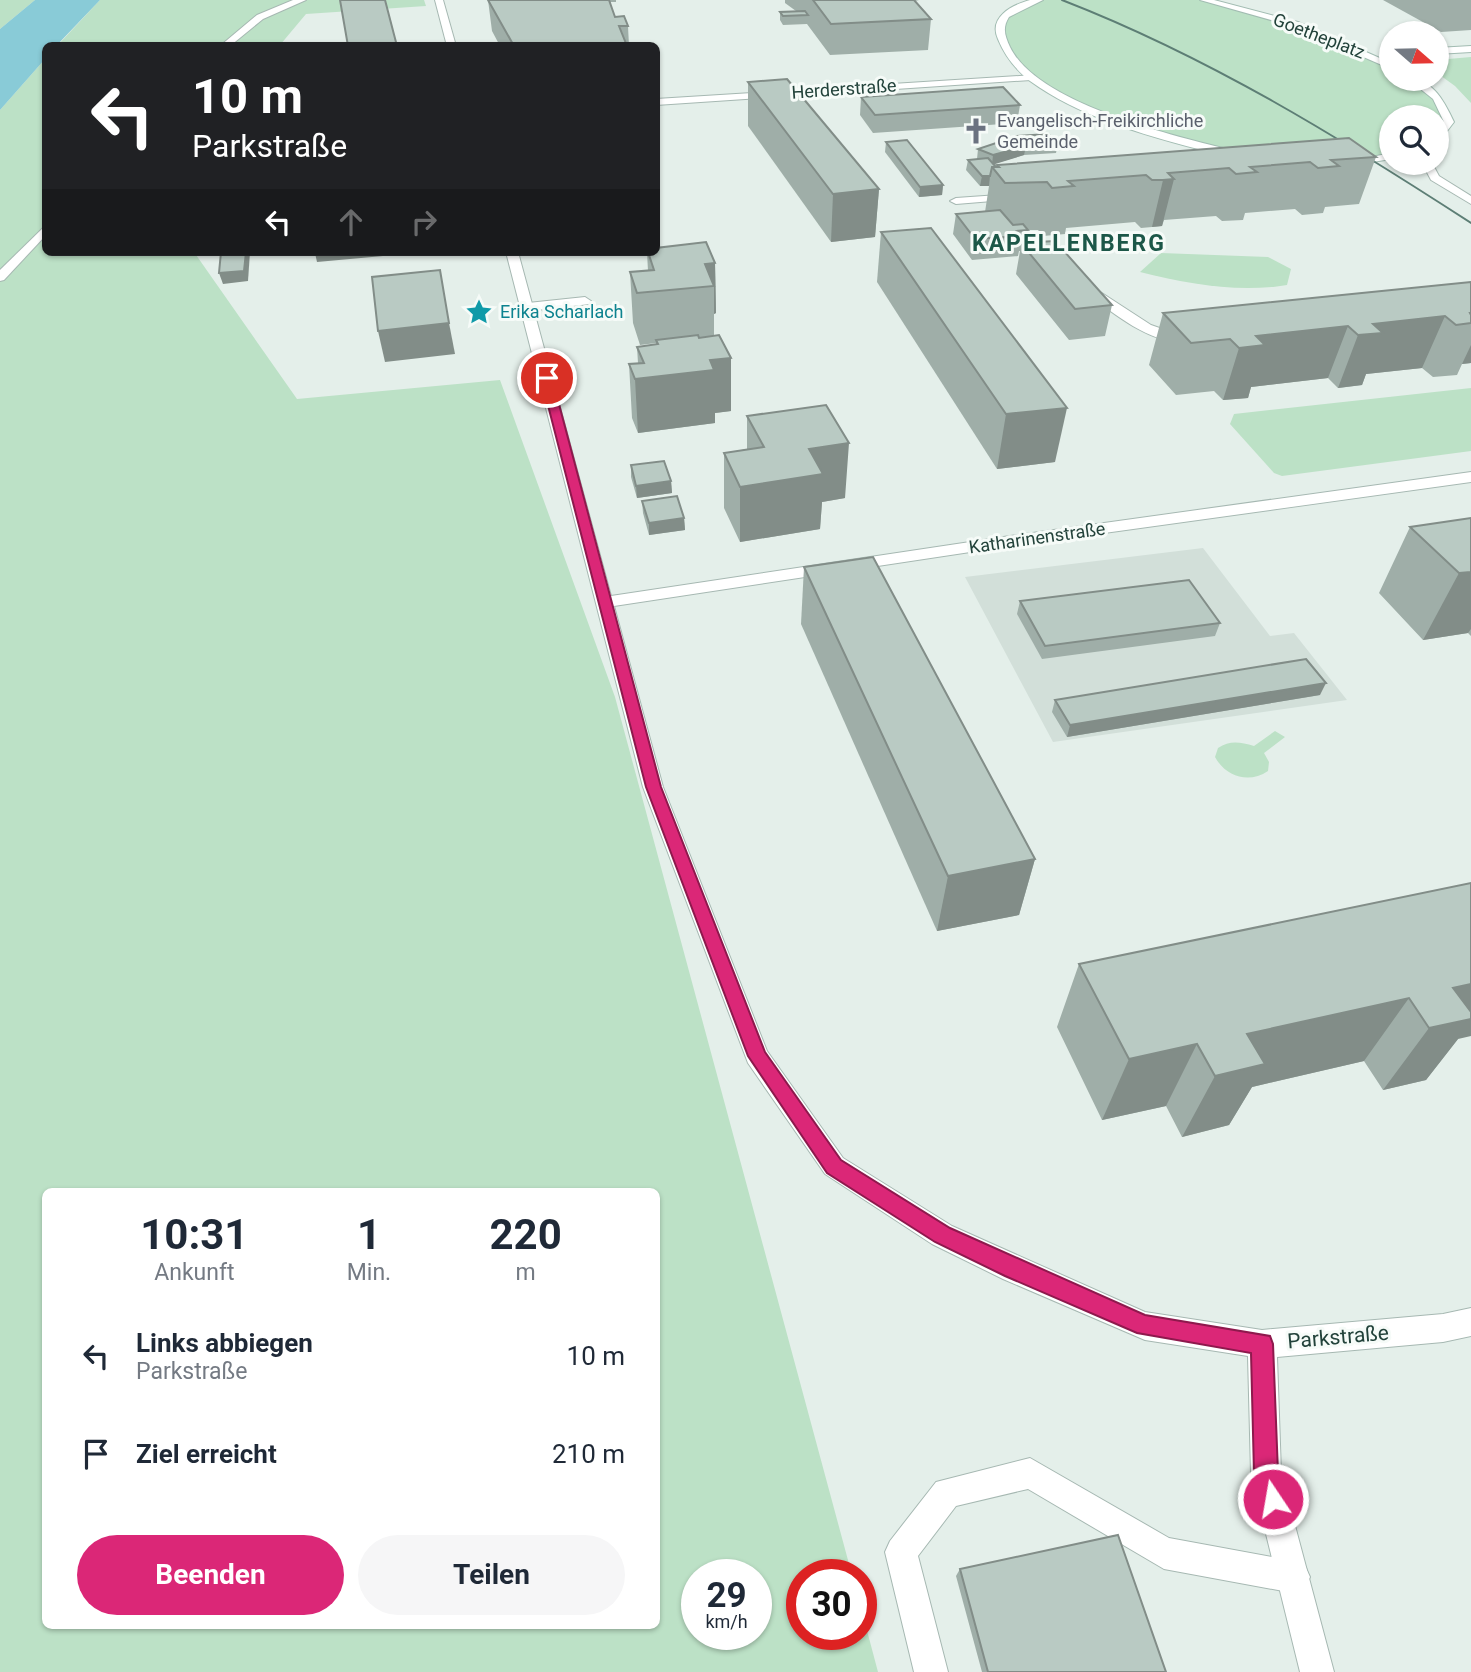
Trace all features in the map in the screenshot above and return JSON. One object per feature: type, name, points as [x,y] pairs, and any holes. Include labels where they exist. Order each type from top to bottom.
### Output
[{"type":"street","points":[[228,42],[248,22],[280,5],[302,0]]},
{"type":"street","points":[[439,0],[451,42]]},
{"type":"street","points":[[1039,0],[1005,9],[998,26],[1001,45],[1031,76],[1094,112],[1135,129],[1214,150],[1241,154]]},
{"type":"street","name":"Goetheplatz","points":[[1204,0],[1295,24],[1379,60]]},
{"type":"street","points":[[1449,50],[1471,49]]},
{"type":"street","points":[[1370,55],[1379,55]]},
{"type":"street","name":"Herderstraße","points":[[660,102],[1031,76]]},
{"type":"street","points":[[1429,91],[1437,97],[1441,105]]},
{"type":"street","points":[[1331,163],[1379,157]]},
{"type":"street","points":[[1433,175],[1471,201]]},
{"type":"street","points":[[956,201],[1023,196]]},
{"type":"street","points":[[0,278],[42,232]]},
{"type":"street","name":"Parkstraße","points":[[513,256],[653,787],[757,1056],[834,1166],[942,1235],[1145,1326],[1262,1344],[1443,1328],[1471,1322]]},
{"type":"street","points":[[1079,280],[1128,320],[1172,337],[1199,335]]},
{"type":"street","points":[[528,307],[585,301]]},
{"type":"street","name":"Katharinenstraße","points":[[604,602],[1010,541],[1471,477]]},
{"type":"street","points":[[1262,1344],[1266,1473],[1317,1672]]},
{"type":"street","points":[[931,1672],[901,1552],[947,1493],[1030,1473],[1164,1553],[1294,1577]]},
{"type":"shaded area","points":[[1203,548],[1270,636],[1294,633],[1347,700],[1053,742],[965,577]]},
{"type":"green space","points":[[0,0],[35,0],[0,29]]},
{"type":"green space","points":[[100,0],[424,0],[426,6],[306,14],[283,42],[61,42]]},
{"type":"green space","points":[[1038,0],[1204,0],[1295,24],[1379,61],[1379,91],[1430,91],[1440,105],[1379,105],[1379,158],[1214,150],[1094,112],[1031,77],[1001,45],[1004,15]]},
{"type":"green space","points":[[1471,57],[1471,103],[1449,82],[1449,59]]},
{"type":"green space","points":[[42,62],[42,256],[197,256],[297,399],[500,380],[615,697],[848,1559],[786,1559],[786,1650],[872,1650],[878,1672],[0,1672],[0,110]]},
{"type":"green space","points":[[1161,253],[1268,257],[1291,269],[1287,285],[1250,288],[1195,283],[1140,272]]},
{"type":"green space","points":[[1471,388],[1471,451],[1282,476],[1274,473],[1230,424],[1234,414]]},
{"type":"green space","points":[[1275,731],[1285,737],[1264,753],[1269,762],[1268,771],[1261,775],[1246,778],[1232,774],[1215,757],[1222,745],[1235,742],[1254,746]]},
{"type":"water","points":[[35,0],[100,0],[60,42],[42,42],[42,62],[0,110],[0,29]]},
{"type":"building","points":[[340,0],[385,0],[396,42],[347,42]]},
{"type":"building","points":[[488,0],[609,0],[615,17],[624,16],[628,26],[619,26],[625,42],[512,42]]},
{"type":"building","points":[[813,0],[914,0],[931,19],[831,24]]},
{"type":"building","points":[[805,11],[808,15],[783,16],[780,12]]},
{"type":"building","points":[[787,79],[879,189],[833,194],[748,82]]},
{"type":"building","points":[[1003,87],[1020,105],[875,115],[861,97]]},
{"type":"building","points":[[1048,134],[1058,143],[1026,146],[993,155],[978,149],[1017,136]]},
{"type":"building","points":[[1349,138],[1376,157],[1331,160],[1339,166],[1318,168],[1310,162],[1250,167],[1257,172],[1236,174],[1229,168],[1168,173],[1174,179],[1163,180],[1152,180],[1146,175],[1068,181],[1074,186],[1052,188],[1047,182],[1005,183],[992,167],[999,167],[997,165]]},
{"type":"building","points":[[907,140],[943,185],[920,187],[886,142]]},
{"type":"building","points":[[988,158],[996,167],[992,167],[990,176],[982,176],[968,160]]},
{"type":"building","points":[[1000,210],[1013,225],[1023,224],[1028,230],[1017,231],[1021,236],[975,239],[956,214]]},
{"type":"building","points":[[931,228],[1067,408],[1006,414],[881,232]]},
{"type":"building","points":[[1055,241],[1112,305],[1075,309],[1021,243]]},
{"type":"building","points":[[706,242],[715,263],[705,264],[714,286],[637,293],[630,272],[654,270],[649,256],[660,256],[660,248]]},
{"type":"building","points":[[221,256],[246,256],[244,271],[219,273]]},
{"type":"building","points":[[440,270],[449,323],[378,331],[372,277]]},
{"type":"building","points":[[1471,282],[1471,323],[1456,325],[1445,316],[1373,324],[1383,333],[1358,335],[1348,326],[1256,336],[1265,345],[1239,348],[1230,339],[1191,343],[1163,313]]},
{"type":"building","points":[[698,335],[699,338],[719,335],[731,358],[710,360],[714,370],[635,379],[629,364],[644,363],[637,347],[658,344],[656,340]]},
{"type":"building","points":[[826,405],[849,443],[809,449],[823,474],[740,487],[724,453],[764,447],[747,416]]},
{"type":"building","points":[[664,461],[671,481],[636,486],[631,465]]},
{"type":"building","points":[[677,496],[684,518],[649,523],[642,501]]},
{"type":"building","points":[[1471,518],[1471,572],[1459,573],[1410,527]]},
{"type":"building","points":[[873,557],[1035,859],[948,876],[804,567]]},
{"type":"building","points":[[1189,580],[1220,623],[1045,646],[1020,601]]},
{"type":"building","points":[[1306,659],[1326,683],[1070,725],[1055,700]]},
{"type":"building","points":[[1471,883],[1471,984],[1453,988],[1471,1012],[1471,1019],[1429,1028],[1409,998],[1247,1034],[1265,1064],[1215,1076],[1197,1044],[1129,1059],[1079,964]]},
{"type":"building","points":[[1118,1535],[1166,1672],[988,1672],[960,1569]]},
{"type":"tram line","points":[[1062,0],[1116,22],[1221,73],[1323,130],[1471,223]]},
{"type":"place","name":"Evangelisch-Freikirchliche Gemeinde","points":[[976,131]]},
{"type":"place","name":"Erika Scharlach","points":[[479,312]]},
{"type":"district","name":"KAPELLENBERG","points":[[1069,243]]},
{"type":"route","points":[[547,378],[653,787],[757,1056],[834,1166],[942,1235],[1145,1326],[1262,1344],[1266,1473],[1273,1499]]}]
